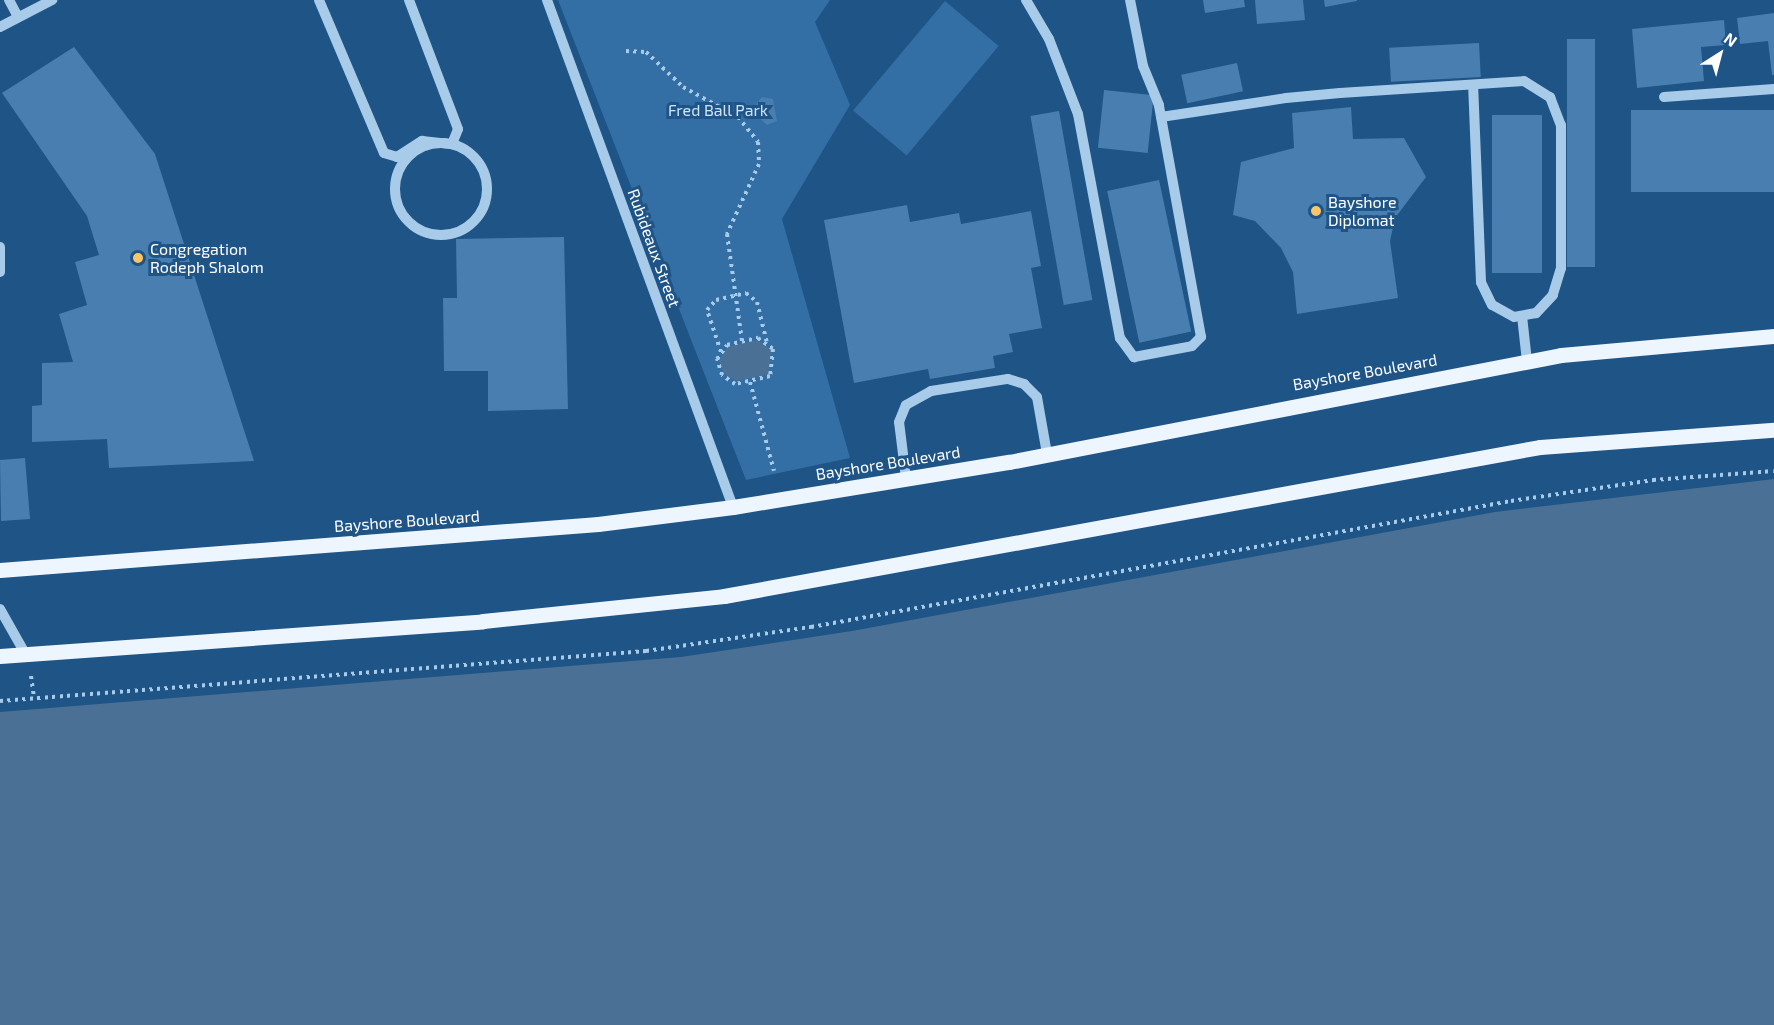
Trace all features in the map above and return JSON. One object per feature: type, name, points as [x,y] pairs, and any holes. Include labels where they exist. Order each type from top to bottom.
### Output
[{"type":"main road","name":"Bayshore Boulevard","points":[[0,570],[598,524],[733,507],[1047,454],[1527,362],[1774,336]]},
{"type":"main road","points":[[0,656],[483,621],[724,596],[1540,447],[1774,430]]},
{"type":"street","points":[[9,0],[18,17]]},
{"type":"street","points":[[0,27],[52,0]]},
{"type":"street","points":[[319,0],[384,153],[397,157],[412,145],[436,139],[452,144],[478,160],[485,174],[485,204],[478,217],[453,234],[423,232],[401,212],[395,198],[400,168],[421,147],[452,144]]},
{"type":"street","points":[[409,0],[458,129],[452,144]]},
{"type":"street","name":"Rubideaux Street","points":[[547,0],[733,507]]},
{"type":"street","points":[[1026,0],[1049,39],[1078,114],[1120,338],[1134,357],[1192,346],[1201,336],[1161,117],[1143,66],[1130,0]]},
{"type":"street","points":[[1161,117],[1286,98],[1524,81],[1550,97],[1561,125],[1561,268],[1553,295],[1536,313],[1522,316],[1492,305],[1481,282],[1473,85]]},
{"type":"street","points":[[1664,97],[1774,89]]},
{"type":"street","points":[[0,247],[0,272]]},
{"type":"street","points":[[1522,316],[1527,362]]},
{"type":"street","points":[[906,478],[899,422],[906,405],[931,391],[1008,379],[1024,384],[1038,397],[1047,454]]},
{"type":"street","points":[[0,609],[26,655]]},
{"type":"path","points":[[626,51],[646,52],[683,87],[738,117],[760,153],[727,234],[731,296],[742,341]]},
{"type":"path","points":[[738,117],[755,110]]},
{"type":"path","points":[[721,352],[707,310],[731,296],[746,293],[757,302],[768,343],[776,362],[770,376],[750,382],[735,384],[722,375],[717,359],[721,352],[742,341],[758,338],[768,343]]},
{"type":"path","points":[[750,382],[774,471]]},
{"type":"path","points":[[0,701],[668,648],[1511,501],[1653,480],[1774,471]]},
{"type":"path","points":[[32,676],[34,698]]},
{"type":"green space","name":"Fred Ball Park","points":[[558,0],[830,0],[815,22],[850,105],[782,219],[850,458],[746,480]]},
{"type":"green space","points":[[945,1],[999,46],[907,156],[853,111]]},
{"type":"shaded area","points":[[757,340],[771,349],[769,374],[737,381],[724,374],[719,361],[727,347]]},
{"type":"shaded area","points":[[1774,479],[1774,1025],[0,1025],[0,712],[681,657],[852,631],[1495,512]]},
{"type":"building","points":[[1203,0],[1244,0],[1245,7],[1205,13]]},
{"type":"building","points":[[1255,0],[1303,0],[1305,20],[1257,24]]},
{"type":"building","points":[[1324,0],[1357,0],[1357,1],[1325,7]]},
{"type":"building","points":[[1774,13],[1774,75],[1772,75],[1768,41],[1740,44],[1737,18]]},
{"type":"building","points":[[1724,20],[1726,45],[1701,47],[1704,81],[1637,88],[1632,29]]},
{"type":"building","points":[[1567,39],[1595,39],[1595,267],[1567,267]]},
{"type":"building","points":[[1479,43],[1481,77],[1391,82],[1389,48]]},
{"type":"building","name":"Congregation Rodeph Shalom","points":[[74,47],[155,154],[254,461],[109,468],[107,439],[32,442],[32,406],[42,405],[42,363],[73,362],[59,314],[87,305],[75,262],[99,255],[87,216],[2,93]]},
{"type":"building","points":[[1237,63],[1243,91],[1187,103],[1181,75]]},
{"type":"building","points":[[1104,90],[1154,95],[1148,153],[1098,148]]},
{"type":"building","points":[[762,97],[773,99],[777,121],[767,125],[757,116],[755,106]]},
{"type":"building","name":"Bayshore Diplomat","points":[[1351,107],[1353,139],[1404,138],[1426,177],[1395,218],[1390,241],[1398,298],[1297,314],[1293,272],[1281,248],[1255,221],[1233,215],[1241,162],[1294,148],[1292,113]]},
{"type":"building","points":[[1631,110],[1774,110],[1774,192],[1631,192]]},
{"type":"building","points":[[1059,111],[1092,300],[1064,305],[1030,116]]},
{"type":"building","points":[[1492,115],[1542,115],[1542,273],[1492,273]]},
{"type":"building","points":[[1159,180],[1191,332],[1139,343],[1107,191]]},
{"type":"building","points":[[907,205],[910,222],[959,213],[961,224],[1031,211],[1041,266],[1031,268],[1042,328],[1009,334],[1013,352],[993,356],[995,368],[930,379],[928,369],[854,383],[824,220]]},
{"type":"building","points":[[564,237],[568,409],[488,411],[488,371],[444,371],[443,298],[457,298],[456,239]]},
{"type":"building","points":[[25,458],[30,519],[1,521],[0,460]]},
{"type":"place","name":"Bayshore Diplomat","points":[[1316,211]]},
{"type":"place","name":"Congregation Rodeph Shalom","points":[[138,258]]}]
